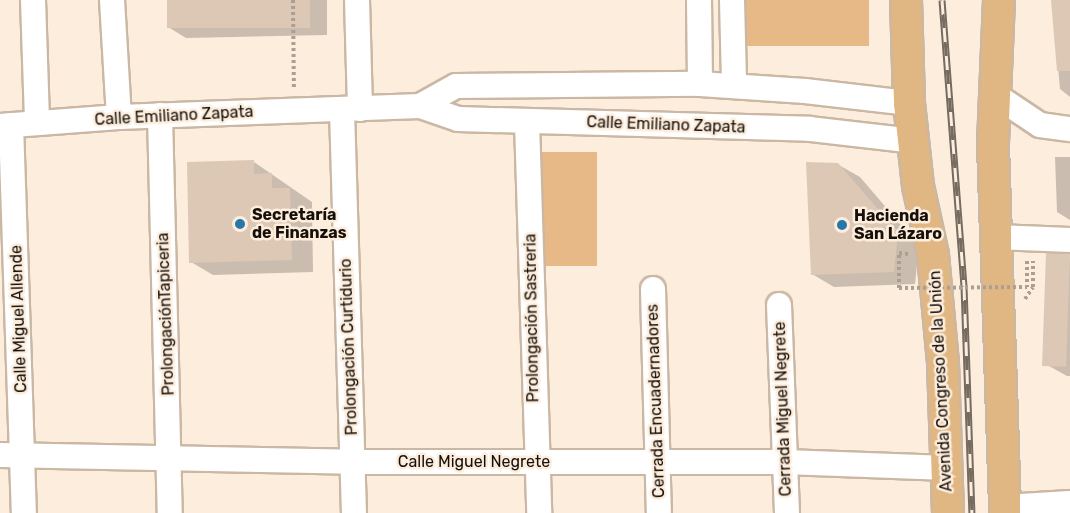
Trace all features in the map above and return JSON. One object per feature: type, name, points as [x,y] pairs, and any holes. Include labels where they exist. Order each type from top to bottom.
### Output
[{"type":"main road","name":"Avenida Congreso de la Unión","points":[[906,0],[909,103],[918,186],[933,255],[948,468],[948,513]]},
{"type":"main road","points":[[999,0],[995,95],[996,237],[1005,510]]},
{"type":"street","points":[[33,0],[37,123]]},
{"type":"street","points":[[112,0],[119,117]]},
{"type":"street","name":"Prolongación Curtidurio","points":[[354,513],[351,109],[357,0]]},
{"type":"street","points":[[699,0],[700,84]]},
{"type":"street","points":[[732,0],[734,84]]},
{"type":"street","name":"Calle Emiliano Zapata","points":[[420,106],[456,86],[700,84],[734,84],[909,103]]},
{"type":"street","points":[[995,95],[1041,124],[1070,129]]},
{"type":"street","name":"Calle Emiliano Zapata","points":[[6,126],[160,115],[420,106],[458,119],[810,129],[914,141]]},
{"type":"street","name":"ProlongaciónTapiceria","points":[[160,115],[170,513]]},
{"type":"street","name":"Prolongación Sastreria","points":[[527,122],[538,513]]},
{"type":"street","name":"Calle Miguel Allende","points":[[6,126],[24,454],[24,513]]},
{"type":"street","points":[[996,237],[1070,240]]},
{"type":"street","name":"Cerrada Encuadernadores","points":[[653,289],[659,513]]},
{"type":"street","name":"Cerrada Miguel Negrete","points":[[779,305],[787,513]]},
{"type":"street","name":"Calle Miguel Negrete","points":[[0,455],[353,462],[785,462],[948,468]]},
{"type":"street","points":[[1005,510],[1070,503]]},
{"type":"path","points":[[293,0],[294,110]]},
{"type":"path","points":[[899,288],[1027,287],[1027,259],[1033,259],[1033,287]]},
{"type":"shaded area","points":[[737,0],[869,0],[869,46],[737,46]]},
{"type":"shaded area","points":[[536,152],[597,152],[597,266],[536,266]]},
{"type":"building","points":[[167,0],[310,0],[310,28],[167,28]]},
{"type":"building","points":[[1051,0],[1070,0],[1070,71],[1057,71]]},
{"type":"building","name":"Secretaría de Finanzas","points":[[254,160],[254,174],[272,173],[272,188],[290,188],[292,260],[189,263],[187,162]]},
{"type":"building","points":[[806,162],[838,163],[898,232],[894,272],[811,275]]},
{"type":"building","points":[[1046,253],[1070,254],[1066,367],[1042,366]]},
{"type":"railway","points":[[942,0],[964,286],[972,513]]},
{"type":"place","name":"Secretaría de Finanzas","points":[[240,224]]},
{"type":"place","name":"Hacienda San Lázaro","points":[[842,225]]}]
